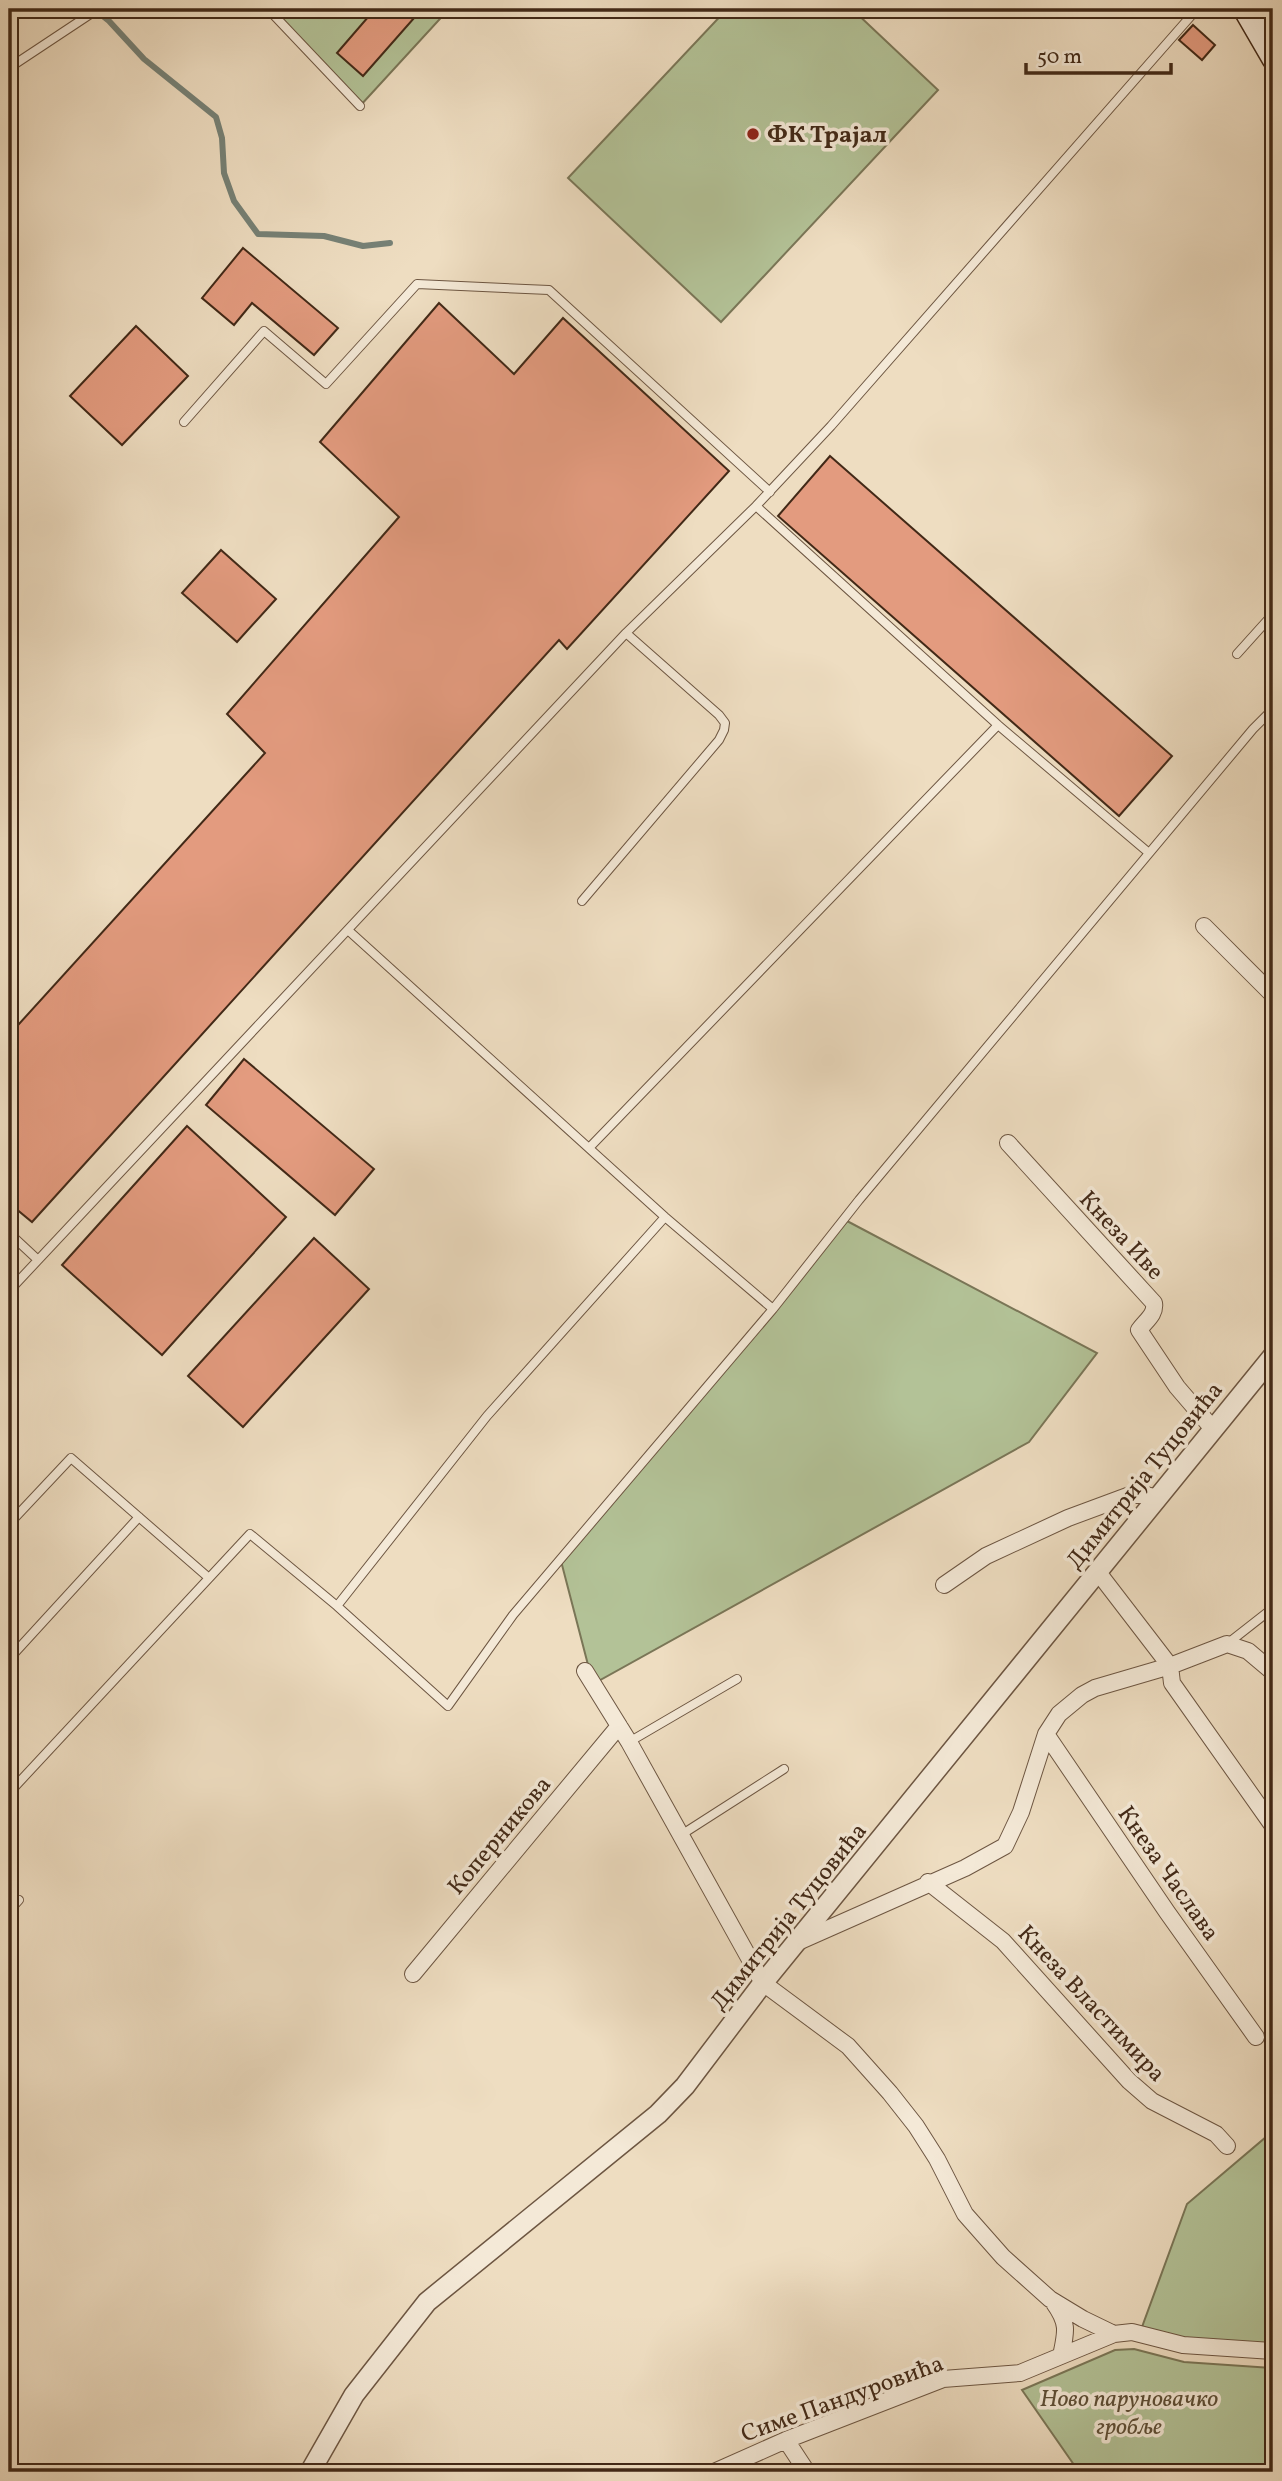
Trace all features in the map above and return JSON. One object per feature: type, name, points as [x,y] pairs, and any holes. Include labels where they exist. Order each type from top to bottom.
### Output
[{"type":"main road","points":[[1244,9],[1273,59]]},
{"type":"main road","points":[[1263,9],[1273,26]]},
{"type":"street","points":[[1203,926],[1273,995]]},
{"type":"street","name":"Кнеза Иве","points":[[1008,1143],[1154,1303],[1152,1315],[1139,1331],[1177,1387],[1213,1429]]},
{"type":"street","name":"Димитрија Туцовића","points":[[310,2472],[354,2395],[427,2302],[658,2114],[685,2086],[763,1983],[1273,1356]]},
{"type":"street","points":[[944,1585],[986,1556],[1068,1518],[1130,1495],[1146,1494],[1158,1497]]},
{"type":"street","points":[[1097,1571],[1170,1666],[1172,1683],[1273,1826]]},
{"type":"street","points":[[798,1942],[928,1882],[965,1868],[1005,1846],[1021,1812],[1046,1734],[1059,1714],[1082,1695],[1095,1688],[1170,1666],[1227,1644],[1248,1651],[1273,1672]]},
{"type":"street","points":[[585,1671],[620,1726],[763,1983],[848,2046],[890,2093],[937,2159],[965,2214],[1003,2257],[1050,2299],[1083,2319],[1114,2333]]},
{"type":"street","name":"Коперникова","points":[[413,1974],[620,1726]]},
{"type":"street","name":"Кнеза Часлава","points":[[1046,1734],[1256,2037]]},
{"type":"street","name":"Кнеза Властимира","points":[[928,1882],[1003,1941],[1129,2081],[1152,2101],[1216,2134],[1227,2146]]},
{"type":"street","points":[[1050,2299],[1064,2319],[1066,2327],[1061,2356]]},
{"type":"street","name":"Симе Пандуровића","points":[[714,2472],[786,2440],[943,2379],[1020,2373],[1114,2333],[1132,2332],[1183,2345],[1273,2351]]},
{"type":"street","points":[[786,2440],[807,2472]]},
{"type":"lane","points":[[9,68],[98,9]]},
{"type":"lane","points":[[268,9],[360,106]]},
{"type":"lane","points":[[9,1291],[626,633],[770,492],[1197,9]]},
{"type":"lane","points":[[184,422],[264,331],[326,384],[417,284],[550,290],[770,492]]},
{"type":"lane","points":[[756,506],[998,725],[1149,853]]},
{"type":"lane","points":[[1237,654],[1273,614]]},
{"type":"lane","points":[[582,901],[706,756],[724,730],[725,723],[719,715],[626,633]]},
{"type":"lane","points":[[9,1793],[250,1534],[337,1606],[448,1706],[513,1615],[773,1309],[859,1200],[1273,709]]},
{"type":"lane","points":[[589,1148],[998,725]]},
{"type":"lane","points":[[349,931],[665,1217],[773,1309]]},
{"type":"lane","points":[[337,1606],[487,1416],[665,1217]]},
{"type":"lane","points":[[9,1233],[38,1260]]},
{"type":"lane","points":[[9,1524],[71,1458],[209,1578]]},
{"type":"lane","points":[[9,1660],[139,1517]]},
{"type":"lane","points":[[1227,1644],[1273,1608]]},
{"type":"lane","points":[[629,1742],[737,1679]]},
{"type":"lane","points":[[681,1835],[784,1769]]},
{"type":"lane","points":[[9,1911],[19,1900]]},
{"type":"green space","points":[[268,9],[449,9],[360,106]]},
{"type":"green space","name":"ФК Трајал","points":[[727,9],[852,9],[938,90],[721,322],[568,178]]},
{"type":"green space","points":[[847,1221],[1097,1353],[1029,1442],[593,1684],[561,1561]]},
{"type":"green space","points":[[1273,2131],[1273,2346],[1193,2340],[1142,2327],[1187,2204]]},
{"type":"green space","name":"Ново паруновачко гробље","points":[[1134,2349],[1184,2362],[1273,2368],[1273,2472],[1079,2472],[1022,2390],[1115,2350]]},
{"type":"building","points":[[375,9],[422,9],[363,76],[337,53]]},
{"type":"building","points":[[1193,25],[1215,45],[1202,60],[1179,40]]},
{"type":"building","points":[[243,248],[338,328],[314,355],[252,303],[234,325],[202,298]]},
{"type":"building","points":[[439,303],[514,374],[563,318],[729,471],[567,649],[559,640],[32,1222],[9,1203],[9,1035],[265,753],[227,714],[399,517],[320,442]]},
{"type":"building","points":[[136,326],[188,376],[122,445],[70,396]]},
{"type":"building","points":[[830,456],[1172,756],[1119,816],[778,516]]},
{"type":"building","points":[[221,550],[276,599],[237,642],[182,593]]},
{"type":"building","points":[[244,1059],[374,1169],[335,1215],[206,1105]]},
{"type":"building","points":[[187,1126],[286,1217],[162,1355],[62,1265]]},
{"type":"building","points":[[314,1238],[369,1289],[243,1427],[188,1376]]},
{"type":"waterway","points":[[94,9],[109,21],[144,59],[216,117],[222,138],[224,173],[234,201],[258,234],[324,236],[363,246],[390,243]]},
{"type":"place","name":"ФК Трајал","points":[[753,134]]}]
